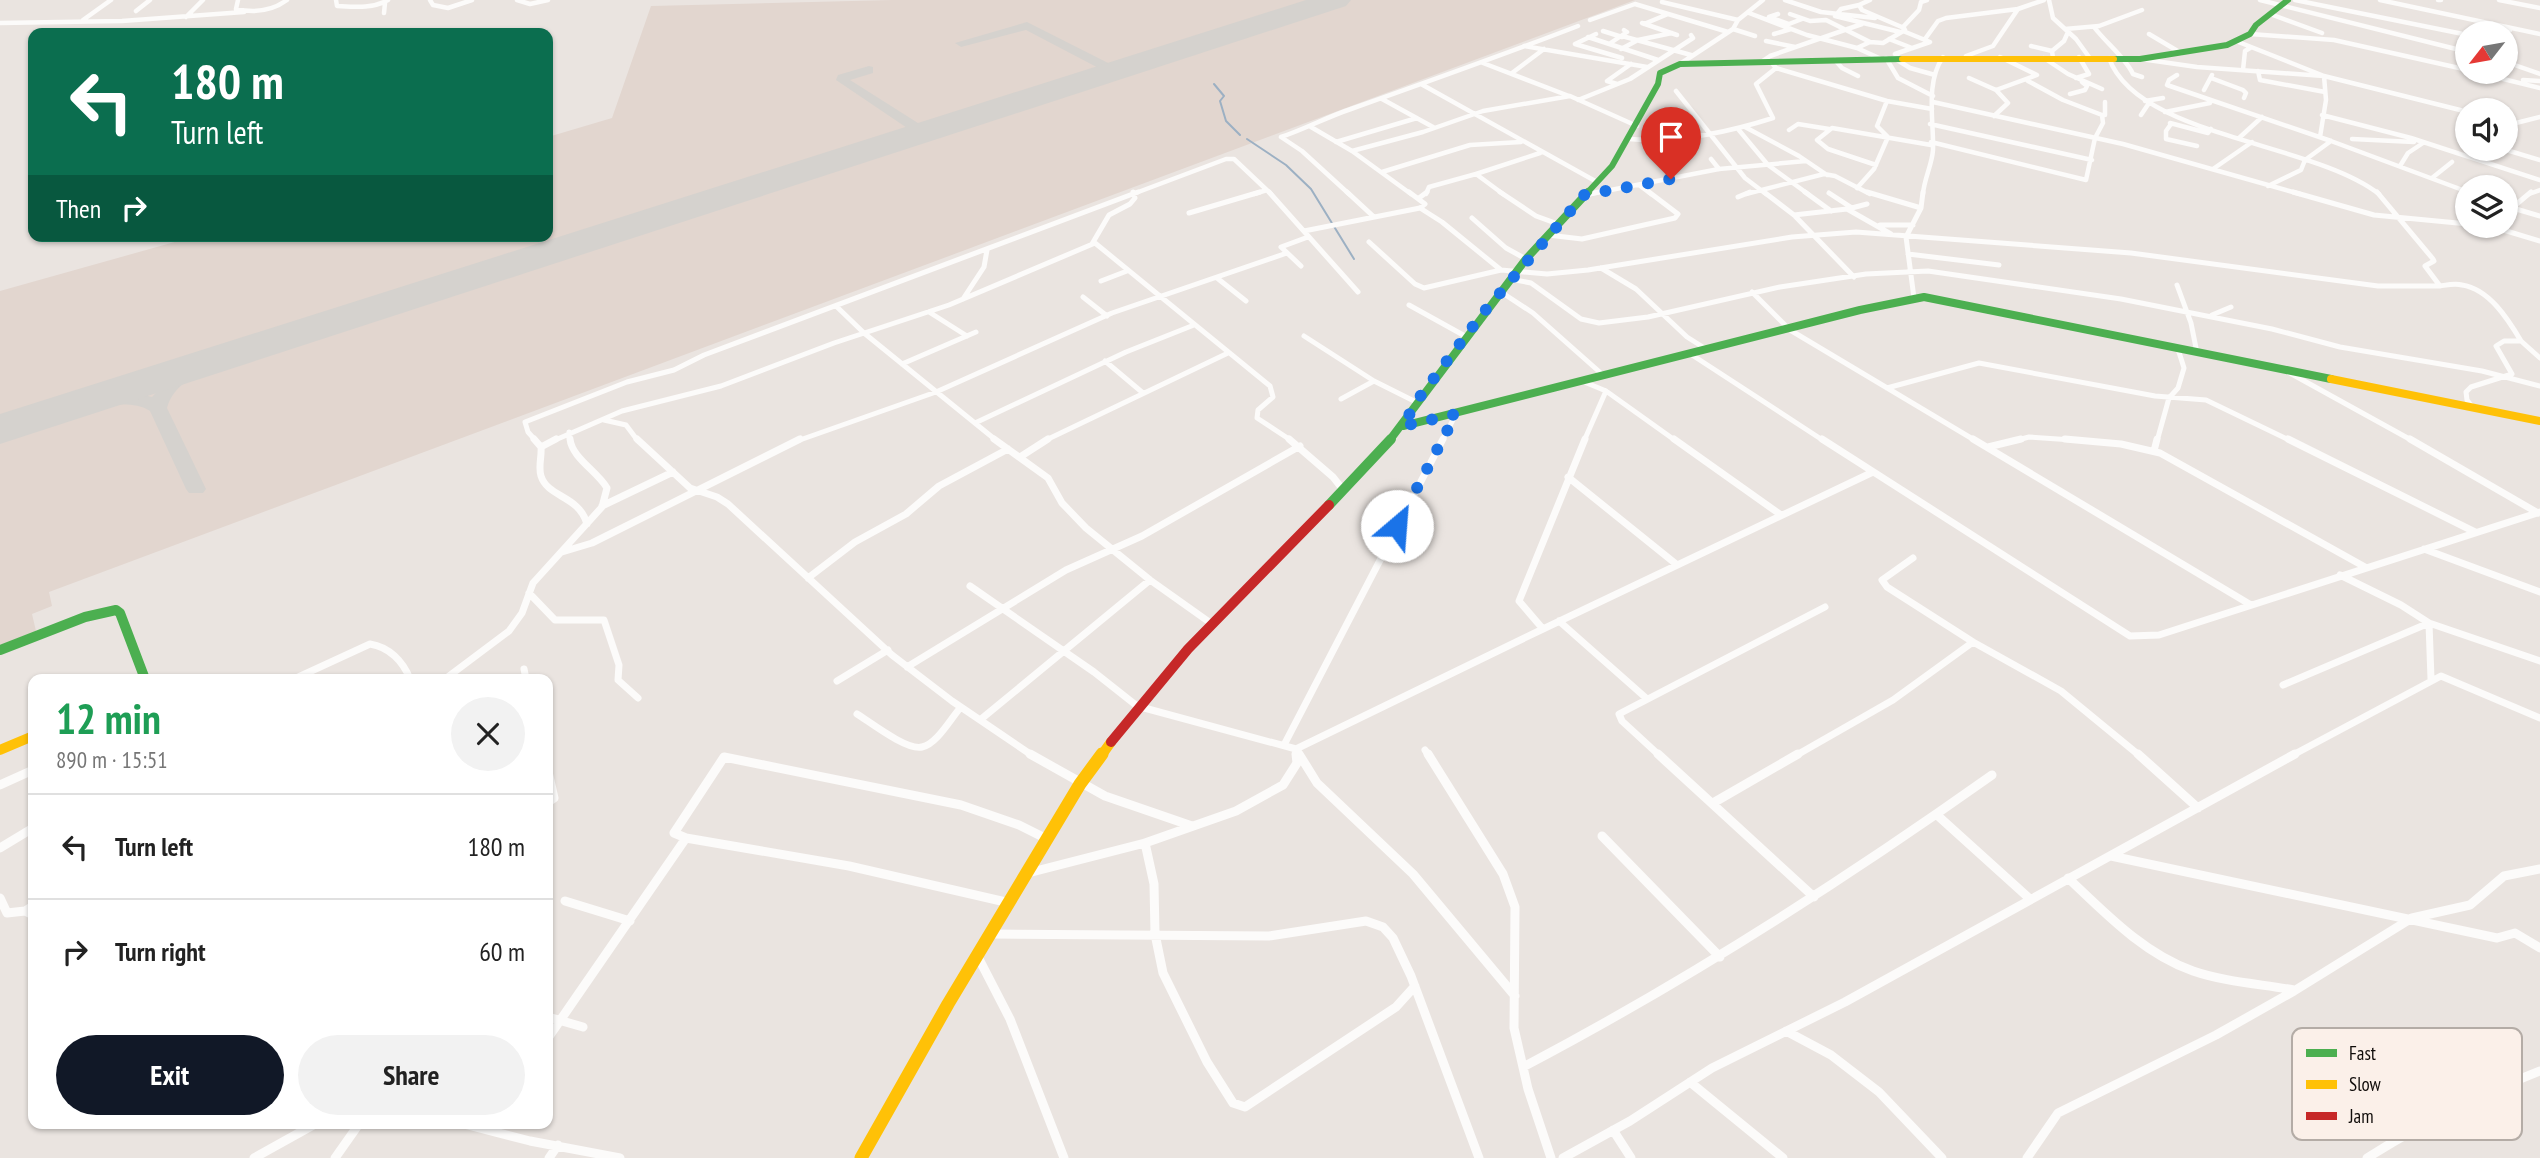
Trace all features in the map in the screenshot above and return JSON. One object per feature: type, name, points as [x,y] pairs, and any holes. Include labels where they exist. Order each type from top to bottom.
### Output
[{"type":"main road","points":[[861,1158],[1047,839],[1080,785],[1137,706],[1212,624],[1344,491],[1403,426],[1416,402],[1513,275],[1612,166],[1637,126],[1658,84],[1660,73],[1680,64],[1770,64],[1889,58],[2049,55],[2140,59],[2182,54],[2236,41],[2250,34],[2284,3]]},
{"type":"main road","points":[[1403,426],[1914,298],[1939,298],[2197,353],[2540,421]]},
{"type":"main road","points":[[0,650],[85,617],[116,610],[120,614],[143,674]]},
{"type":"main road","points":[[0,750],[28,739]]},
{"type":"street","points":[[82,21],[111,0]]},
{"type":"street","points":[[136,11],[150,0]]},
{"type":"street","points":[[185,17],[203,0]]},
{"type":"street","points":[[238,0],[235,6],[244,12]]},
{"type":"street","points":[[0,23],[185,17],[275,7],[287,0]]},
{"type":"street","points":[[336,0],[337,6],[386,1],[384,13]]},
{"type":"street","points":[[430,0],[433,5],[448,8],[471,0]]},
{"type":"street","points":[[517,0],[530,4],[548,0]]},
{"type":"street","points":[[1647,8],[1667,0]]},
{"type":"street","points":[[1678,6],[1689,0]]},
{"type":"street","points":[[1680,64],[1733,29],[1738,20],[1763,0]]},
{"type":"street","points":[[1786,0],[1876,28],[1902,30]]},
{"type":"street","points":[[1826,20],[1826,17],[1841,9],[1870,0]]},
{"type":"street","points":[[1790,14],[1814,21],[1826,20],[1870,43],[1880,44],[1902,30],[1919,10],[1922,2],[1927,0]]},
{"type":"street","points":[[1925,38],[1938,21],[1946,18],[2018,9],[2047,0],[2051,16],[2067,31],[2084,57],[2089,74],[2077,79]]},
{"type":"street","points":[[2260,0],[2284,3],[2455,49]]},
{"type":"street","points":[[2295,0],[2455,31]]},
{"type":"street","points":[[2380,0],[2540,32]]},
{"type":"street","points":[[2499,0],[2540,8]]},
{"type":"street","points":[[1661,2],[1738,20]]},
{"type":"street","points":[[1590,20],[1636,4],[1728,32]]},
{"type":"street","points":[[1859,5],[1872,18]]},
{"type":"street","points":[[1966,57],[1993,46],[2018,9]]},
{"type":"street","points":[[2067,31],[2122,20],[2142,9]]},
{"type":"street","points":[[1749,13],[1935,75]]},
{"type":"street","points":[[1621,49],[1638,40],[1674,34],[1643,24],[1668,14]]},
{"type":"street","points":[[1778,14],[1769,17],[1789,24],[1802,18]]},
{"type":"street","points":[[1835,14],[1848,17]]},
{"type":"street","points":[[1835,14],[1872,18],[1930,42],[1889,58]]},
{"type":"street","points":[[2270,14],[2343,40]]},
{"type":"street","points":[[1741,132],[1745,127],[1773,118],[1756,83],[1770,64],[1770,56],[1822,39],[1872,18]]},
{"type":"street","points":[[1796,22],[1808,24],[1814,21]]},
{"type":"street","points":[[1374,217],[1302,151],[1282,137],[1346,110],[1483,63],[1578,26]]},
{"type":"street","points":[[2094,27],[2110,48],[2125,59],[2133,69],[2133,74],[2142,77]]},
{"type":"street","points":[[1733,29],[1755,36]]},
{"type":"street","points":[[1774,34],[1791,29]]},
{"type":"street","points":[[1609,44],[1622,37],[1627,32],[1624,30]]},
{"type":"street","points":[[1603,31],[1691,55]]},
{"type":"street","points":[[2049,55],[2064,41],[2067,31]]},
{"type":"street","points":[[1564,52],[1596,34]]},
{"type":"street","points":[[2149,34],[2182,54]]},
{"type":"street","points":[[2250,34],[2309,35],[2343,40],[2455,67]]},
{"type":"street","points":[[1578,100],[1617,84],[1647,67],[1693,38],[1691,35]]},
{"type":"street","points":[[1588,37],[1658,60]]},
{"type":"street","points":[[1889,39],[1912,48]]},
{"type":"street","points":[[1766,41],[1784,43],[1796,48]]},
{"type":"street","points":[[2236,41],[2323,76],[2455,109]]},
{"type":"street","points":[[1857,48],[1870,43]]},
{"type":"street","points":[[1575,44],[1622,58]]},
{"type":"street","points":[[1524,46],[1647,67]]},
{"type":"street","points":[[2031,46],[2049,55],[2087,86],[2085,90],[2070,94]]},
{"type":"street","points":[[2242,70],[2245,51],[2250,48]]},
{"type":"street","points":[[1512,73],[1544,49]]},
{"type":"street","points":[[1598,60],[1606,53]]},
{"type":"street","points":[[1914,298],[1906,237],[1921,208],[1924,180],[1933,152],[1930,124],[1935,75],[1936,66],[1943,57]]},
{"type":"street","points":[[1997,90],[2028,81],[2037,75],[2000,57]]},
{"type":"street","points":[[1889,58],[1890,69],[1901,82],[1933,102]]},
{"type":"street","points":[[2109,58],[2114,72],[2146,102],[2164,112],[2343,174],[2377,192],[2433,260],[2426,266],[2426,270],[2440,286]]},
{"type":"street","points":[[2140,59],[2323,76]]},
{"type":"street","points":[[1835,60],[1842,68],[1858,76]]},
{"type":"street","points":[[1483,63],[1570,96],[1637,126]]},
{"type":"street","points":[[1617,84],[1607,81],[1631,64]]},
{"type":"street","points":[[1770,64],[1887,101],[1933,102],[2095,138],[2337,206],[2400,219],[2455,222]]},
{"type":"street","points":[[2518,66],[2540,74]]},
{"type":"street","points":[[2204,90],[2217,68]]},
{"type":"street","points":[[2259,71],[2260,80],[2325,92]]},
{"type":"street","points":[[2178,75],[2169,80],[2167,85],[2210,103],[2320,137],[2455,186]]},
{"type":"street","points":[[2320,137],[2325,92],[2323,76]]},
{"type":"street","points":[[1969,78],[1997,90],[2008,103],[1994,116]]},
{"type":"street","points":[[2211,78],[2243,90],[2246,93],[2244,98]]},
{"type":"street","points":[[2077,79],[2102,89]]},
{"type":"street","points":[[2518,80],[2540,81]]},
{"type":"street","points":[[2028,81],[2063,100],[2102,115]]},
{"type":"street","points":[[2518,82],[2540,88]]},
{"type":"street","points":[[1421,84],[1597,183]]},
{"type":"street","points":[[1676,91],[1737,168],[1758,189],[1794,215],[1854,276]]},
{"type":"street","points":[[1352,151],[1473,114],[1570,96]]},
{"type":"street","points":[[2146,102],[2164,98]]},
{"type":"street","points":[[1382,99],[1433,127]]},
{"type":"street","points":[[1887,101],[1877,126],[1888,137]]},
{"type":"street","points":[[2102,115],[2105,115],[2105,102]]},
{"type":"street","points":[[2141,115],[2146,102]]},
{"type":"street","points":[[2164,112],[2210,103]]},
{"type":"street","points":[[1789,130],[1798,124],[1931,143],[2086,180],[2095,138],[2103,123],[2102,115]]},
{"type":"street","points":[[2322,115],[2540,180]]},
{"type":"street","points":[[2518,121],[2540,117]]},
{"type":"street","points":[[1336,142],[1417,118]]},
{"type":"street","points":[[2239,138],[2261,118]]},
{"type":"street","points":[[2528,119],[2540,123]]},
{"type":"street","points":[[1930,124],[2092,160]]},
{"type":"street","points":[[2199,139],[2195,148],[2166,139],[2166,131],[2170,124],[2208,133],[2211,129]]},
{"type":"street","points":[[1301,266],[1282,247],[1286,243],[1306,234],[1420,208],[1425,204],[1352,151],[1311,127]]},
{"type":"street","points":[[1745,127],[1827,175]]},
{"type":"street","points":[[1829,129],[1817,140],[1828,149],[1876,165]]},
{"type":"street","points":[[1642,141],[1753,131]]},
{"type":"street","points":[[1741,132],[1768,165],[1831,211]]},
{"type":"street","points":[[1857,188],[1865,182],[1876,165],[1888,137]]},
{"type":"street","points":[[1629,139],[1683,153]]},
{"type":"street","points":[[2352,139],[2423,143]]},
{"type":"street","points":[[2268,186],[2301,170],[2305,160],[2331,141]]},
{"type":"street","points":[[1382,172],[1470,145],[1521,142]]},
{"type":"street","points":[[2213,169],[2252,142]]},
{"type":"street","points":[[2400,166],[2408,153],[2423,143]]},
{"type":"street","points":[[1419,198],[1426,194],[1429,187],[1540,153]]},
{"type":"street","points":[[2518,153],[2540,160]]},
{"type":"street","points":[[587,524],[586,514],[576,503],[549,488],[540,475],[541,447],[525,426],[530,420],[627,382],[674,370],[704,355],[987,250],[1133,192],[1228,159],[1234,159],[1267,190],[1358,292]]},
{"type":"street","points":[[1712,159],[1719,169]]},
{"type":"street","points":[[1584,195],[1719,169],[1806,161]]},
{"type":"street","points":[[2432,178],[2452,162]]},
{"type":"street","points":[[1476,174],[1525,209],[1548,222],[1558,224]]},
{"type":"street","points":[[1738,197],[1758,189],[1827,175],[1835,176],[1857,188],[1921,208]]},
{"type":"street","points":[[1548,235],[1581,239],[1675,218],[1678,214],[1638,185]]},
{"type":"street","points":[[1189,213],[1267,190]]},
{"type":"street","points":[[2518,201],[2532,191],[2540,190]]},
{"type":"street","points":[[1092,245],[1097,240],[1104,219],[1130,204],[1135,198],[1133,192]]},
{"type":"street","points":[[1829,193],[1873,224],[1896,236]]},
{"type":"street","points":[[1794,215],[1850,209],[1867,204]]},
{"type":"street","points":[[1420,208],[1442,222],[1501,270],[1531,283],[1589,323],[1661,313],[1752,292],[1854,276],[1928,271],[2039,289],[2084,293],[2187,312],[2340,347],[2470,369],[2540,386]]},
{"type":"street","points":[[2518,210],[2540,216]]},
{"type":"street","points":[[1472,218],[1506,248],[1526,260]]},
{"type":"street","points":[[1873,224],[1900,228],[1913,225]]},
{"type":"street","points":[[1513,275],[1601,268],[1813,235],[1856,232],[2131,253],[2378,286],[2463,284],[2478,292],[2514,328],[2521,341],[2540,358]]},
{"type":"street","points":[[2518,234],[2540,241]]},
{"type":"street","points":[[1369,242],[1415,284],[1424,288],[1501,270]]},
{"type":"street","points":[[541,447],[569,432],[646,404],[721,386],[963,300],[1095,243],[1260,377],[1273,391],[1273,397],[1258,410],[1258,418],[1300,446],[1344,491]]},
{"type":"street","points":[[963,300],[984,267],[987,250]]},
{"type":"street","points":[[562,552],[592,543],[810,434],[936,392],[1107,316],[1217,278],[1232,270],[1287,253]]},
{"type":"street","points":[[1908,254],[1999,265]]},
{"type":"street","points":[[1601,268],[1636,289],[1687,337],[1706,349]]},
{"type":"street","points":[[1101,281],[1127,271]]},
{"type":"street","points":[[1217,278],[1246,301]]},
{"type":"street","points":[[2177,285],[2197,353]]},
{"type":"street","points":[[1501,292],[1533,313],[1603,375]]},
{"type":"street","points":[[1752,292],[1790,330],[2251,605]]},
{"type":"street","points":[[1083,297],[1107,316]]},
{"type":"street","points":[[1409,305],[1465,336]]},
{"type":"street","points":[[836,306],[864,333],[936,392],[1048,478],[1062,503],[1113,550],[1212,624]]},
{"type":"street","points":[[2208,316],[2231,307]]},
{"type":"street","points":[[929,312],[967,336]]},
{"type":"street","points":[[975,423],[1105,361],[1194,325]]},
{"type":"street","points":[[902,364],[976,332]]},
{"type":"street","points":[[1304,336],[1374,381],[1416,402]]},
{"type":"street","points":[[2473,408],[2467,400],[2466,392],[2471,387],[2512,374],[2496,346],[2504,341],[2521,341]]},
{"type":"street","points":[[2154,451],[2169,398],[2178,388],[2184,368],[2178,349]]},
{"type":"street","points":[[1020,457],[1037,444],[1228,353]]},
{"type":"street","points":[[1689,353],[2130,636],[2159,635],[2539,513]]},
{"type":"street","points":[[1105,361],[1143,393]]},
{"type":"street","points":[[1887,388],[1979,363],[2169,398],[2206,400],[2372,479],[2475,533]]},
{"type":"street","points":[[2286,371],[2539,513]]},
{"type":"street","points":[[1341,399],[1374,381]]},
{"type":"street","points":[[1582,381],[1606,391],[1781,515]]},
{"type":"street","points":[[1543,629],[1520,601],[1568,477],[1606,391]]},
{"type":"street","points":[[1284,745],[1456,414]]},
{"type":"street","points":[[602,420],[626,425],[637,439],[696,491],[718,496],[746,522],[763,533],[808,578],[888,650],[961,707],[1080,785],[1192,827]]},
{"type":"street","points":[[452,674],[509,631],[522,613],[533,583],[601,507],[607,488],[600,476],[571,448],[569,432]]},
{"type":"street","points":[[1988,447],[2029,437],[2045,437],[2154,451],[2175,458],[2188,471],[2365,567]]},
{"type":"street","points":[[908,667],[1066,570],[1113,550],[1183,514],[1300,446]]},
{"type":"street","points":[[808,578],[855,542],[906,514],[939,486],[1008,449]]},
{"type":"street","points":[[601,507],[673,472]]},
{"type":"street","points":[[1296,749],[1873,472]]},
{"type":"street","points":[[1568,477],[1676,565]]},
{"type":"street","points":[[2424,549],[2540,592]]},
{"type":"street","points":[[1913,558],[1882,580],[1888,587],[1973,642],[2060,691],[2106,726],[2198,808]]},
{"type":"street","points":[[2340,575],[2401,605],[2429,624],[2540,660]]},
{"type":"street","points":[[980,720],[1150,580]]},
{"type":"street","points":[[971,586],[1137,706],[1296,749],[1317,783],[1413,874],[1515,996]]},
{"type":"street","points":[[528,593],[555,620],[604,620],[619,665],[618,680],[638,698]]},
{"type":"street","points":[[1814,898],[1622,721],[1619,714],[1825,607]]},
{"type":"street","points":[[1559,621],[1646,698]]},
{"type":"street","points":[[2429,624],[2431,680]]},
{"type":"street","points":[[2283,685],[2429,624]]},
{"type":"street","points":[[1713,803],[1893,700],[1973,642]]},
{"type":"street","points":[[304,674],[362,645],[375,643],[391,652],[409,674]]},
{"type":"street","points":[[837,681],[888,650]]},
{"type":"street","points":[[524,669],[525,674]]},
{"type":"street","points":[[1563,1158],[1712,1068],[1844,1002],[2431,680],[2441,676],[2451,678],[2540,718]]},
{"type":"street","points":[[857,714],[907,745],[920,748],[930,743],[961,707]]},
{"type":"street","points":[[1027,873],[1145,843],[1236,811],[1283,785],[1297,763],[1296,749]]},
{"type":"street","points":[[1425,750],[1503,874],[1515,907],[1514,1028],[1551,1158]]},
{"type":"street","points":[[1010,903],[897,874],[804,855],[686,838],[675,835],[675,830],[724,757],[890,789],[981,810],[1018,823],[1047,839]]},
{"type":"street","points":[[0,785],[28,772]]},
{"type":"street","points":[[1523,1067],[1587,1034],[1720,957],[1814,898],[1992,775]]},
{"type":"street","points":[[1937,815],[2029,899]]},
{"type":"street","points":[[0,848],[28,831]]},
{"type":"street","points":[[1602,836],[1720,957]]},
{"type":"street","points":[[553,1030],[686,838]]},
{"type":"street","points":[[1145,843],[1154,884],[1155,934],[1163,973],[1208,1062],[1233,1103],[1245,1107],[1396,1007],[1415,986]]},
{"type":"street","points":[[2111,856],[2497,938],[2515,933],[2540,948]]},
{"type":"street","points":[[2026,1158],[2058,1113],[2216,1035],[2412,918],[2470,905],[2504,876],[2540,869]]},
{"type":"street","points":[[2068,878],[2113,918],[2160,954],[2184,968],[2294,990]]},
{"type":"street","points":[[0,898],[7,913],[28,911]]},
{"type":"street","points":[[565,901],[630,921]]},
{"type":"street","points":[[992,934],[1269,936],[1366,921],[1383,927],[1393,938],[1415,986],[1479,1158]]},
{"type":"street","points":[[978,957],[1010,1019],[1064,1158]]},
{"type":"street","points":[[553,1019],[583,1027]]},
{"type":"street","points":[[1786,1031],[1831,1055],[1879,1092],[1942,1158]]},
{"type":"street","points":[[2522,1078],[2540,1071]]},
{"type":"street","points":[[1690,1082],[1783,1158]]},
{"type":"street","points":[[254,1158],[306,1129]]},
{"type":"street","points":[[335,1158],[358,1129]]},
{"type":"street","points":[[499,1129],[620,1158]]},
{"type":"street","points":[[1613,1130],[1631,1158]]},
{"type":"street","points":[[2367,1158],[2399,1140]]},
{"type":"street","points":[[549,1158],[558,1145]]},
{"type":"shaded area","points":[[892,0],[1635,0],[49,592],[52,606],[32,614],[36,631],[0,645],[0,291],[175,242],[553,242],[553,136],[612,118],[651,6]]},
{"type":"waterway","points":[[1214,84],[1224,96],[1220,101],[1226,121],[1240,135]]},
{"type":"waterway","points":[[1247,139],[1286,165],[1311,189],[1354,259]]},
{"type":"taxiway","points":[[961,43],[1027,26],[1114,71]]},
{"type":"taxiway","points":[[869,70],[842,80],[924,133]]},
{"type":"taxiway","points":[[158,408],[165,391],[172,384],[214,361]]},
{"type":"taxiway","points":[[89,402],[134,398],[158,408]]},
{"type":"taxiway","points":[[158,408],[196,489]]},
{"type":"runway","points":[[0,430],[1336,0]]},
{"type":"traffic: fast","points":[[2114,59],[2140,59],[2227,45],[2250,34],[2256,25],[2288,0]]},
{"type":"traffic: fast","points":[[1329,505],[1387,443],[1526,259],[1612,166],[1658,84],[1660,73],[1680,64],[1902,59]]},
{"type":"traffic: fast","points":[[1403,426],[1860,310],[1924,297],[2331,379]]},
{"type":"traffic: fast","points":[[0,650],[85,617],[116,610],[120,613],[143,674]]},
{"type":"traffic: slow","points":[[1902,59],[2114,59]]},
{"type":"traffic: slow","points":[[2331,379],[2540,421]]},
{"type":"traffic: slow","points":[[0,750],[28,738]]},
{"type":"traffic: slow","points":[[861,1158],[948,1004],[1080,784],[1111,742]]},
{"type":"traffic: jam","points":[[1111,742],[1188,649],[1329,505]]},
{"type":"route","points":[[1397,526],[1456,414],[1403,426],[1416,402],[1483,313],[1584,195],[1671,179]]}]
